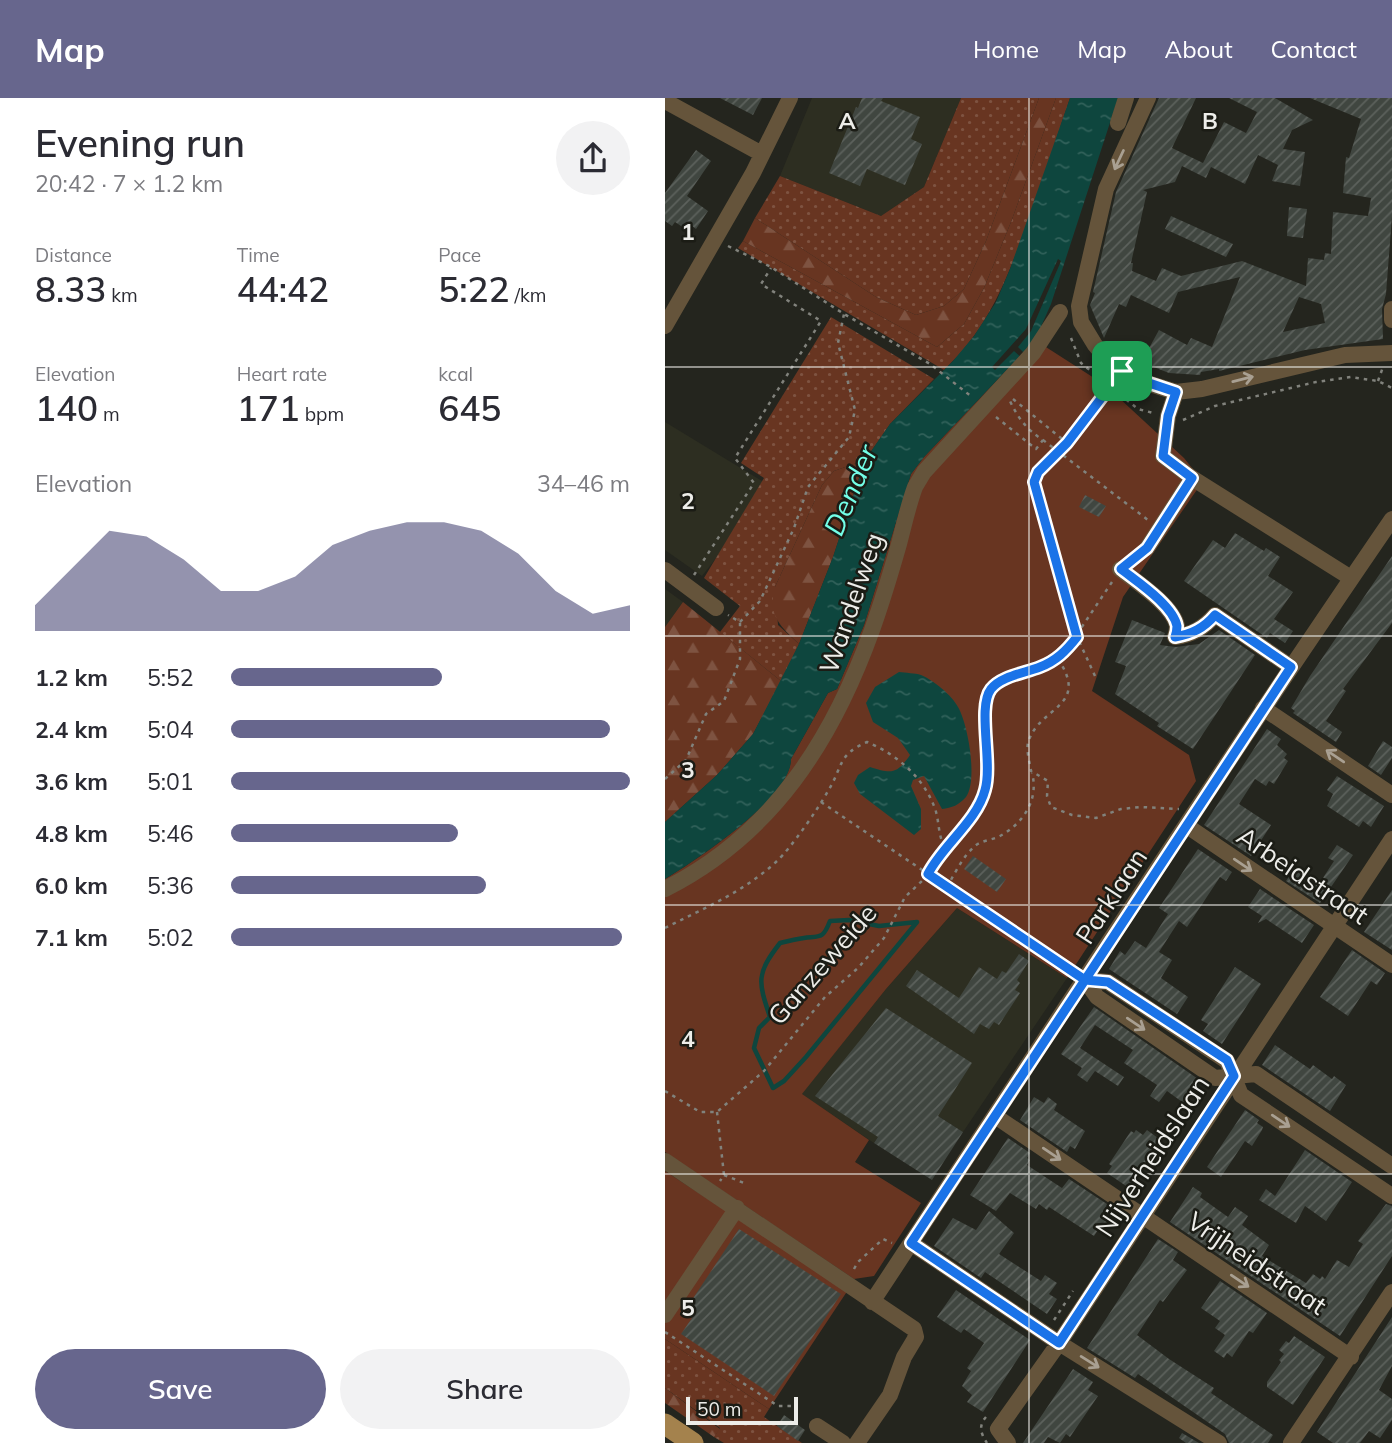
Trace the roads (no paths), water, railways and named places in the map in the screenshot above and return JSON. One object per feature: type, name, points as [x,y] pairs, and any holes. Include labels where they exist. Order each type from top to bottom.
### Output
[{"type":"main road","points":[[665,1424],[693,1443]]},
{"type":"street","points":[[665,326],[715,240],[790,98]]},
{"type":"street","points":[[1118,123],[1126,98]]},
{"type":"street","points":[[1148,98],[1106,189],[1079,306],[1081,322],[1095,345],[1131,377],[1176,392],[1202,389],[1335,357],[1392,353]]},
{"type":"street","points":[[665,101],[762,154]]},
{"type":"street","points":[[1392,309],[1392,320]]},
{"type":"street","name":"Wandelweg","points":[[665,890],[718,858],[755,828],[798,776],[841,702],[872,630],[915,487],[924,472],[1004,388],[1040,344],[1060,312]]},
{"type":"street","points":[[1176,392],[1168,416],[1163,456],[1192,478],[1351,578]]},
{"type":"street","points":[[1147,548],[1192,478]]},
{"type":"street","name":"Parklaan","points":[[872,1302],[1263,708],[1392,519]]},
{"type":"street","points":[[1121,569],[1151,592],[1171,616],[1177,626],[1175,637],[1191,635],[1208,624],[1215,615],[1291,667]]},
{"type":"street","points":[[665,570],[716,608]]},
{"type":"street","points":[[1263,708],[1392,794]]},
{"type":"street","name":"Arbeidstraat","points":[[1191,819],[1334,927],[1392,965]]},
{"type":"street","name":"Nijverheidslaan","points":[[1008,1443],[998,1429],[1059,1343],[1392,839]]},
{"type":"street","points":[[1085,980],[1097,997],[1215,1078],[1256,1074],[1392,1166]]},
{"type":"street","points":[[1234,1076],[1241,1095],[1392,1196]]},
{"type":"street","name":"Vrijheidstraat","points":[[995,1116],[1351,1357]]},
{"type":"street","points":[[665,1161],[914,1329],[916,1337],[904,1357],[890,1395],[857,1443]]},
{"type":"street","points":[[665,1315],[737,1208]]},
{"type":"street","points":[[911,1243],[1059,1343],[1219,1443]]},
{"type":"street","points":[[1291,1443],[1392,1292]]},
{"type":"street","points":[[817,1426],[843,1443]]},
{"type":"water","points":[[1070,98],[1118,98],[1051,304],[1035,340],[911,474],[864,625],[837,689],[828,693],[776,791],[760,809],[719,843],[665,879],[665,822],[717,775],[753,734],[799,644],[833,557],[865,460],[890,424],[974,336],[996,302]]},
{"type":"water","points":[[899,672],[926,677],[951,698],[962,715],[970,752],[970,789],[966,797],[955,806],[942,809],[924,776],[913,780],[911,786],[921,809],[921,829],[914,835],[860,794],[854,783],[858,775],[870,767],[893,771],[910,755],[898,738],[873,722],[866,703],[875,687]]},
{"type":"waterway","points":[[849,920],[879,926],[917,922],[806,1057],[784,1081],[773,1088],[754,1048],[759,1028],[770,1017],[763,995],[763,971],[780,943],[818,936],[823,934],[830,921],[849,920]]},
{"type":"water label","name":"Dender","points":[[850,490]]}]
